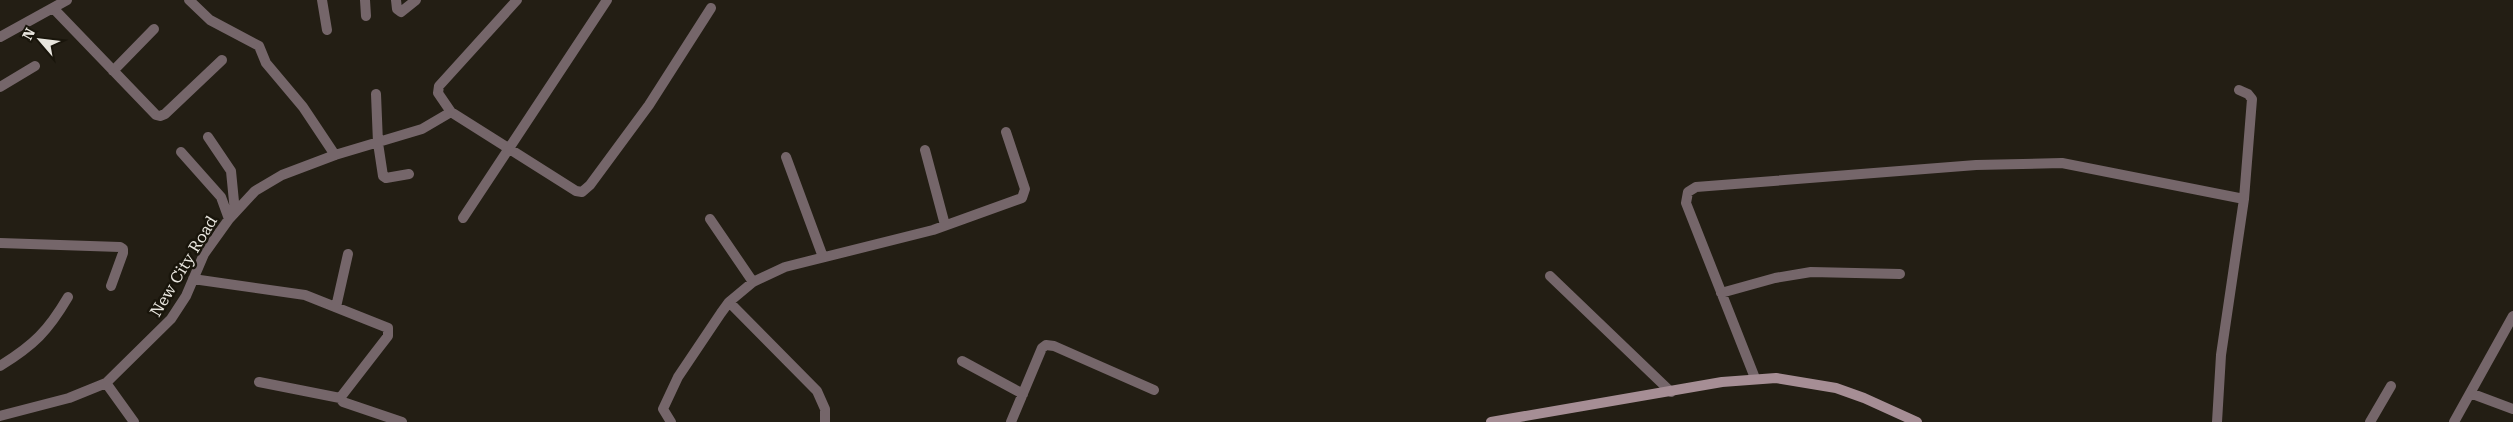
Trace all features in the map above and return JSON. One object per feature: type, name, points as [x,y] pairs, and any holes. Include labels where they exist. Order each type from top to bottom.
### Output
[{"type":"street","points":[[0,37],[67,0]]},
{"type":"street","points":[[189,0],[210,20],[259,46],[266,63],[302,108],[335,155]]},
{"type":"street","points":[[322,0],[327,30]]},
{"type":"street","points":[[365,0],[366,16]]},
{"type":"street","points":[[396,0],[397,9],[401,12],[416,0]]},
{"type":"street","points":[[517,0],[439,86],[438,93],[451,112],[576,191],[582,192],[649,105],[711,8]]},
{"type":"street","points":[[463,218],[607,0]]},
{"type":"street","points":[[53,8],[156,115],[160,116],[222,60]]},
{"type":"street","points":[[113,71],[154,29]]},
{"type":"street","points":[[0,87],[35,66]]},
{"type":"street","points":[[2217,422],[2221,355],[2244,199],[2252,99],[2248,94],[2239,90]]},
{"type":"street","points":[[376,94],[378,143],[383,176],[386,178],[409,174]]},
{"type":"street","name":"New City Road","points":[[0,416],[76,395],[106,383],[160,332],[186,296],[204,254],[232,215],[255,191],[282,175],[335,155],[422,129],[451,112]]},
{"type":"street","points":[[671,422],[663,409],[667,396],[729,302],[753,282],[785,267],[945,226],[1018,201],[1024,196],[1025,188],[1006,132]]},
{"type":"street","points":[[208,137],[231,171],[232,215]]},
{"type":"street","points":[[925,150],[945,226]]},
{"type":"street","points":[[181,152],[219,194],[232,215]]},
{"type":"street","points":[[786,157],[823,257]]},
{"type":"street","points":[[1755,378],[1686,203],[1685,197],[1688,192],[1696,187],[1976,165],[2062,163],[2244,199]]},
{"type":"street","points":[[710,219],[753,282]]},
{"type":"street","points":[[0,243],[120,247],[123,249],[123,253],[111,286]]},
{"type":"street","points":[[336,307],[348,254]]},
{"type":"street","points":[[1721,293],[1775,278],[1811,272],[1900,274]]},
{"type":"street","points":[[1550,276],[1671,392]]},
{"type":"street","points":[[193,279],[306,295],[388,328],[389,332],[340,398]]},
{"type":"street","points":[[0,366],[30,348],[55,319],[68,297]]},
{"type":"street","points":[[729,302],[817,391],[825,409],[824,422]]},
{"type":"street","points":[[2454,422],[2511,321]]},
{"type":"street","points":[[1012,422],[1042,348],[1050,345],[1154,390]]},
{"type":"street","points":[[962,361],[1023,394]]},
{"type":"street","points":[[1492,422],[1755,378],[1795,379],[1836,388],[1917,422]]},
{"type":"street","points":[[260,382],[340,398],[343,402],[402,422]]},
{"type":"street","points":[[106,383],[134,422]]},
{"type":"street","points":[[2370,422],[2391,386]]},
{"type":"street","points":[[2470,393],[2513,410]]}]
